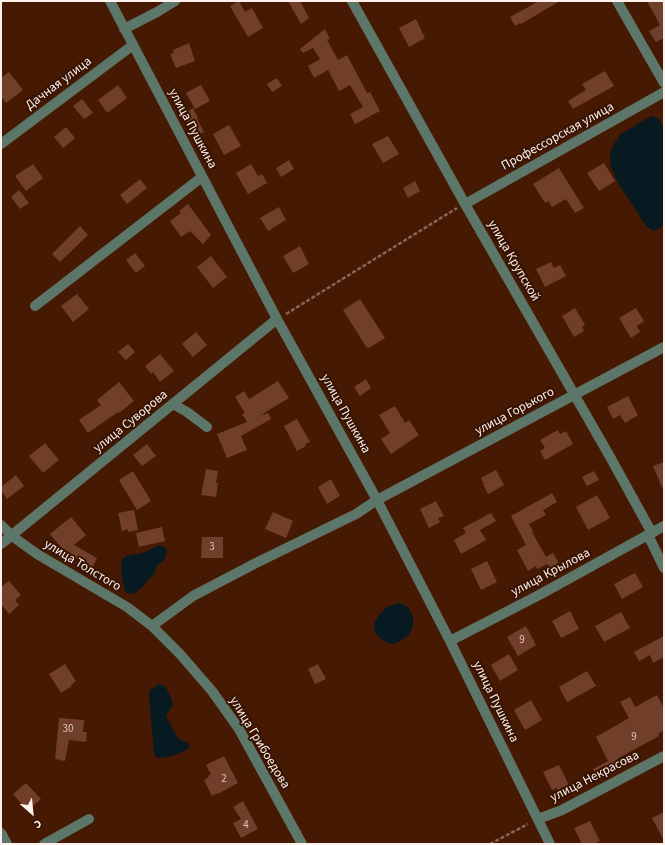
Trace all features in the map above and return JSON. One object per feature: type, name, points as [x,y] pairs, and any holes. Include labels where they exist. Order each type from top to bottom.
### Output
[{"type":"street","name":"улица Пушкина","points":[[110,1],[277,319],[378,500],[450,641],[550,844]]},
{"type":"street","points":[[124,29],[175,1]]},
{"type":"street","name":"улица Крупской","points":[[352,1],[465,204],[609,455],[650,534],[664,568]]},
{"type":"street","points":[[617,1],[664,83]]},
{"type":"street","name":"Дачная улица","points":[[1,144],[133,45]]},
{"type":"street","name":"Профессорская улица","points":[[465,204],[664,92]]},
{"type":"street","points":[[35,306],[202,177]]},
{"type":"street","name":"улица Суворова","points":[[1,544],[277,319]]},
{"type":"street","name":"улица Горького","points":[[152,626],[193,596],[356,514],[378,500],[664,347]]},
{"type":"street","points":[[173,404],[187,412],[207,427]]},
{"type":"street","name":"улица Толстого","points":[[1,525],[12,536],[37,554],[127,607],[152,626]]},
{"type":"street","name":"улица Крылова","points":[[450,641],[541,594],[664,526]]},
{"type":"street","name":"улица Грибоедова","points":[[152,626],[180,654],[212,691],[239,729],[302,844]]},
{"type":"street","name":"улица Некрасова","points":[[538,819],[562,810],[664,756]]},
{"type":"street","points":[[44,844],[89,819]]},
{"type":"street","points":[[1,833],[7,844]]},
{"type":"path","points":[[277,319],[465,204]]},
{"type":"path","points":[[490,844],[538,819]]},
{"type":"water","points":[[652,116],[658,118],[664,128],[664,224],[657,230],[653,231],[646,226],[618,183],[610,164],[610,154],[614,144],[621,134]]},
{"type":"water","points":[[159,545],[164,547],[167,551],[165,559],[156,567],[155,573],[142,587],[135,593],[129,594],[125,591],[122,578],[121,564],[123,558],[143,553]]},
{"type":"water","points":[[399,603],[407,606],[413,616],[413,627],[409,635],[393,644],[383,641],[376,634],[374,629],[375,621],[387,607]]},
{"type":"water","points":[[159,684],[165,686],[173,705],[166,715],[171,726],[178,738],[183,742],[187,741],[189,746],[188,749],[175,755],[162,758],[157,758],[154,753],[149,695],[150,690]]},
{"type":"building","points":[[239,1],[245,12],[252,8],[263,28],[248,37],[230,6]]},
{"type":"building","points":[[288,1],[300,1],[309,18],[301,24]]},
{"type":"building","points":[[539,1],[560,1],[515,26],[510,17]]},
{"type":"building","points":[[647,1],[664,1],[664,38],[656,42],[649,31],[660,25]]},
{"type":"building","points":[[416,19],[425,38],[409,47],[399,28]]},
{"type":"building","points":[[325,29],[330,39],[327,40],[338,60],[347,55],[367,93],[370,92],[380,111],[355,124],[350,114],[363,107],[350,85],[339,91],[328,70],[314,78],[308,66],[320,59],[313,48],[303,53],[300,49]]},
{"type":"building","points":[[189,43],[195,61],[176,68],[170,54],[174,53],[173,50]]},
{"type":"building","points":[[605,71],[614,86],[573,109],[568,101],[586,90],[582,84]]},
{"type":"building","points":[[9,72],[23,90],[6,103],[1,96],[1,78]]},
{"type":"building","points":[[277,78],[282,86],[272,92],[267,84]]},
{"type":"building","points":[[118,85],[127,98],[107,113],[98,100]]},
{"type":"building","points":[[201,85],[210,101],[195,109],[186,93]]},
{"type":"building","points":[[82,99],[93,113],[84,119],[73,106]]},
{"type":"building","points":[[193,108],[204,132],[195,137],[182,114]]},
{"type":"building","points":[[229,125],[241,146],[224,155],[213,134]]},
{"type":"building","points":[[66,127],[75,138],[63,148],[54,137]]},
{"type":"building","points":[[388,136],[399,154],[383,163],[372,144]]},
{"type":"building","points":[[289,160],[294,169],[281,177],[276,168]]},
{"type":"building","points":[[604,163],[615,181],[599,191],[587,173]]},
{"type":"building","points":[[33,164],[43,178],[26,191],[15,176]]},
{"type":"building","points":[[251,164],[258,176],[262,174],[267,183],[248,194],[236,173]]},
{"type":"building","points":[[559,168],[584,208],[575,213],[566,199],[552,207],[548,201],[545,203],[533,184]]},
{"type":"building","points":[[140,179],[147,188],[127,204],[120,195]]},
{"type":"building","points":[[415,181],[420,191],[408,198],[403,188]]},
{"type":"building","points":[[19,190],[29,203],[20,209],[11,197]]},
{"type":"building","points":[[188,204],[211,235],[203,244],[190,231],[181,237],[170,221],[181,213],[179,211]]},
{"type":"building","points":[[279,207],[286,220],[268,231],[260,218]]},
{"type":"building","points":[[80,226],[88,235],[60,262],[52,254]]},
{"type":"building","points":[[300,246],[309,264],[293,273],[283,256]]},
{"type":"building","points":[[135,253],[145,266],[136,273],[126,260]]},
{"type":"building","points":[[211,256],[227,277],[213,288],[197,267]]},
{"type":"building","points":[[551,262],[554,268],[560,265],[566,276],[545,287],[536,269]]},
{"type":"building","points":[[77,294],[89,309],[73,322],[61,306]]},
{"type":"building","points":[[360,299],[385,338],[369,348],[367,348],[343,310]]},
{"type":"building","points":[[575,308],[585,325],[582,327],[584,331],[574,337],[562,316]]},
{"type":"building","points":[[636,308],[644,321],[637,326],[640,332],[631,338],[619,318]]},
{"type":"building","points":[[196,332],[207,345],[193,357],[182,344]]},
{"type":"building","points":[[128,344],[135,352],[126,360],[118,352]]},
{"type":"building","points":[[160,354],[174,371],[160,382],[153,372],[151,374],[145,366]]},
{"type":"building","points":[[366,379],[371,388],[360,396],[354,387]]},
{"type":"building","points":[[278,381],[289,398],[259,416],[268,413],[271,419],[241,436],[247,450],[227,458],[217,434],[247,422],[242,414],[245,413],[235,397],[244,391],[249,399]]},
{"type":"building","points":[[119,382],[134,401],[119,413],[118,412],[88,433],[79,420],[101,405],[97,400]]},
{"type":"building","points":[[628,396],[638,415],[625,423],[620,415],[613,419],[607,407]]},
{"type":"building","points":[[395,406],[405,423],[409,420],[419,435],[391,454],[381,439],[390,433],[379,415]]},
{"type":"building","points":[[297,419],[310,442],[305,444],[306,446],[297,451],[284,426]]},
{"type":"building","points":[[558,430],[560,434],[566,431],[573,444],[545,460],[540,451],[545,448],[540,440]]},
{"type":"building","points":[[45,443],[59,460],[43,473],[29,456]]},
{"type":"building","points":[[147,444],[156,456],[142,466],[133,455]]},
{"type":"building","points":[[664,462],[664,492],[653,466]]},
{"type":"building","points":[[206,469],[218,471],[216,497],[201,495]]},
{"type":"building","points":[[496,470],[504,485],[488,494],[481,478]]},
{"type":"building","points":[[133,471],[151,501],[137,510],[119,480]]},
{"type":"building","points":[[594,471],[599,480],[587,486],[582,477]]},
{"type":"building","points":[[16,475],[24,486],[7,499],[1,490],[1,487]]},
{"type":"building","points":[[331,479],[340,496],[327,504],[318,487]]},
{"type":"building","points":[[552,493],[557,502],[543,510],[546,515],[529,524],[546,557],[553,553],[560,565],[551,570],[547,564],[537,569],[536,566],[528,571],[517,550],[526,545],[511,516]]},
{"type":"building","points":[[597,495],[610,518],[588,530],[576,507]]},
{"type":"building","points":[[436,501],[444,516],[438,518],[440,522],[429,528],[420,509]]},
{"type":"building","points":[[134,510],[138,530],[128,532],[128,529],[122,531],[118,513]]},
{"type":"building","points":[[273,512],[293,521],[286,538],[265,529]]},
{"type":"building","points":[[491,513],[496,521],[480,530],[486,540],[461,554],[454,540],[466,533],[463,528]]},
{"type":"building","points":[[71,517],[86,535],[74,545],[97,558],[92,568],[65,552],[50,534]]},
{"type":"building","points":[[162,527],[165,541],[139,547],[136,533]]},
{"type":"building","points":[[202,537],[223,537],[223,558],[201,558]]},
{"type":"building","points":[[487,561],[497,582],[481,590],[471,569]]},
{"type":"building","points":[[635,573],[643,587],[622,599],[614,584]]},
{"type":"building","points":[[9,581],[21,595],[15,600],[19,605],[9,614],[1,604],[1,587]]},
{"type":"building","points":[[570,611],[579,629],[561,638],[552,621]]},
{"type":"building","points":[[621,612],[630,628],[604,642],[595,626]]},
{"type":"building","points":[[526,626],[536,645],[518,656],[507,637]]},
{"type":"building","points":[[664,636],[664,657],[653,663],[650,655],[639,661],[634,652]]},
{"type":"building","points":[[509,654],[518,670],[500,681],[491,665]]},
{"type":"building","points":[[65,664],[76,681],[71,685],[72,686],[61,693],[49,674]]},
{"type":"building","points":[[318,664],[326,679],[315,684],[308,669]]},
{"type":"building","points":[[587,671],[596,686],[567,702],[559,687]]},
{"type":"building","points":[[657,695],[664,708],[664,730],[658,734],[659,736],[617,759],[622,768],[599,780],[593,769],[608,761],[596,737],[629,718],[620,702],[630,697],[635,707]]},
{"type":"building","points":[[531,700],[542,720],[525,730],[514,710]]},
{"type":"building","points":[[59,718],[84,720],[83,732],[87,732],[86,742],[69,740],[65,761],[55,759]]},
{"type":"building","points":[[224,756],[238,783],[212,796],[204,780],[211,774],[206,765]]},
{"type":"building","points":[[559,765],[569,785],[558,791],[557,788],[552,790],[543,772]]},
{"type":"building","points":[[26,783],[41,799],[32,807],[31,806],[26,809],[13,794]]},
{"type":"building","points":[[243,801],[258,829],[241,838],[233,823],[241,819],[233,807]]},
{"type":"building","points":[[664,812],[664,841],[652,818]]},
{"type":"building","points":[[590,821],[600,841],[594,844],[582,844],[574,828]]}]
